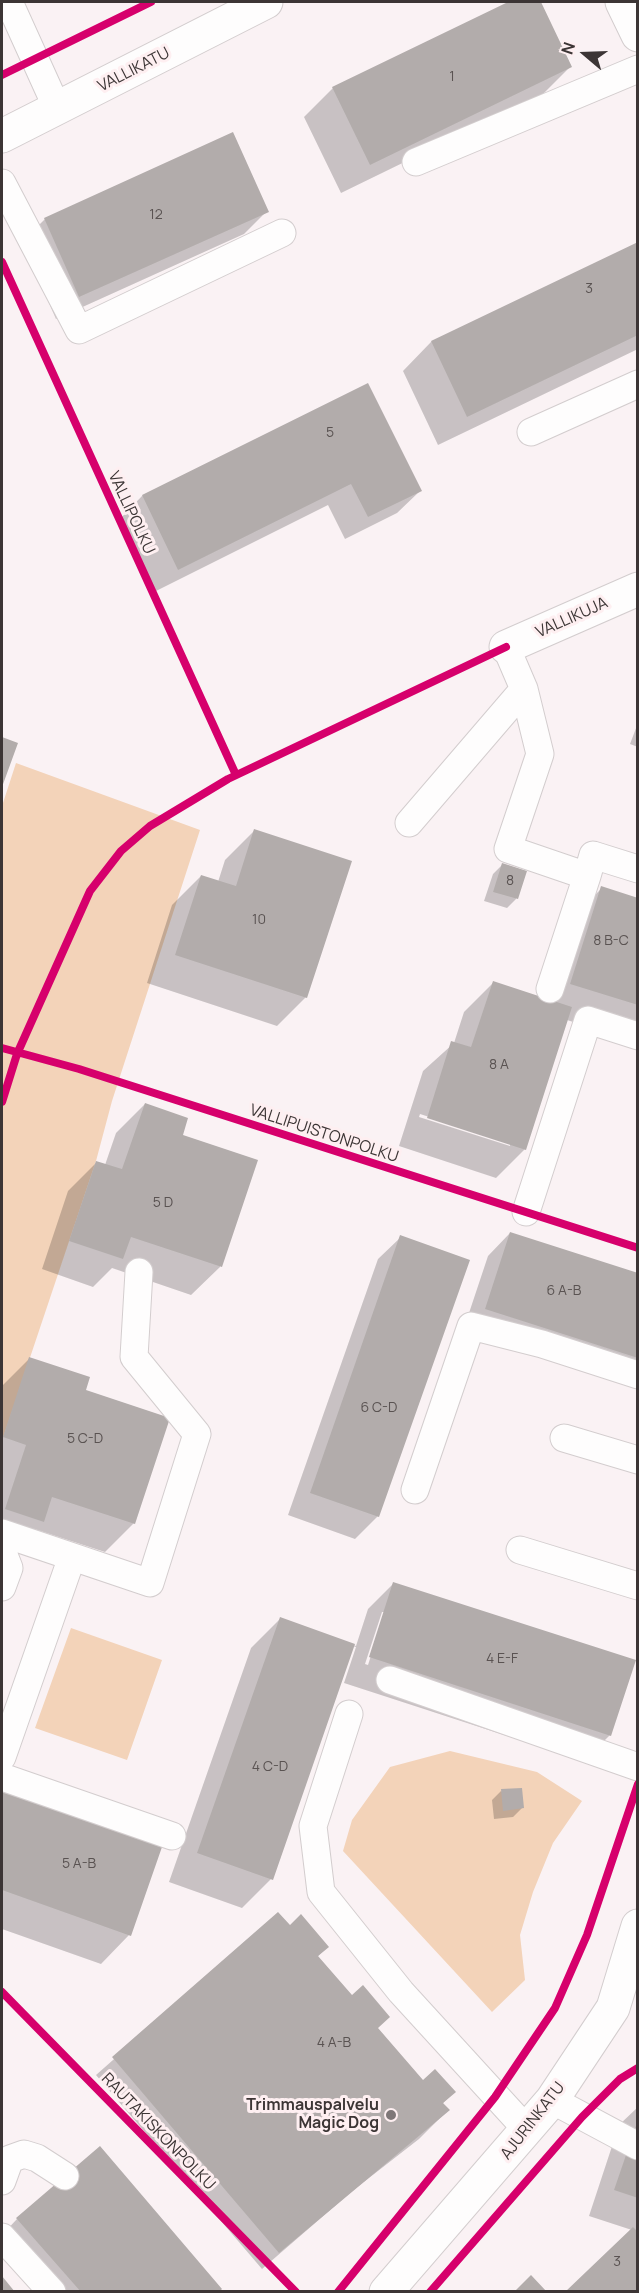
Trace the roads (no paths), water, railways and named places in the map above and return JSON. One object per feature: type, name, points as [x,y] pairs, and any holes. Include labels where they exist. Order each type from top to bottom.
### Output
[{"type":"street","name":"VALLIKATU","points":[[2,136],[266,2]]},
{"type":"street","points":[[622,2],[638,35]]},
{"type":"street","name":"VALLIKUJA","points":[[506,647],[638,589]]},
{"type":"street","name":"AJURINKATU","points":[[386,2292],[528,2131],[625,2013],[638,1926]]},
{"type":"lane","points":[[9,2],[57,108]]},
{"type":"lane","points":[[416,162],[638,69]]},
{"type":"lane","points":[[2,183],[79,330],[282,233]]},
{"type":"lane","points":[[531,432],[638,384]]},
{"type":"lane","points":[[506,647],[524,689],[540,754],[508,849],[587,876]]},
{"type":"lane","points":[[409,823],[524,689]]},
{"type":"lane","points":[[550,989],[593,855],[638,869]]},
{"type":"lane","points":[[525,1212],[588,1020],[638,1036]]},
{"type":"lane","points":[[2,1533],[150,1583],[197,1434],[134,1357],[139,1272]]},
{"type":"lane","points":[[415,1490],[471,1326],[542,1344],[638,1375]]},
{"type":"lane","points":[[564,1438],[638,1460]]},
{"type":"lane","points":[[2,1550],[9,1568],[2,1587]]},
{"type":"lane","points":[[520,1550],[638,1586]]},
{"type":"lane","points":[[2,1757],[72,1557]]},
{"type":"lane","points":[[390,1680],[638,1767]]},
{"type":"lane","points":[[349,1714],[313,1826],[321,1892],[401,1992],[528,2131]]},
{"type":"lane","points":[[2,1777],[172,1836]]},
{"type":"lane","points":[[552,2100],[638,2146]]},
{"type":"lane","points":[[2,2181],[10,2159],[24,2154],[38,2158],[65,2176]]},
{"type":"lane","points":[[2,2237],[52,2292]]},
{"type":"place","name":"Trimmauspalvelu Magic Dog","points":[[391,2115]]}]
